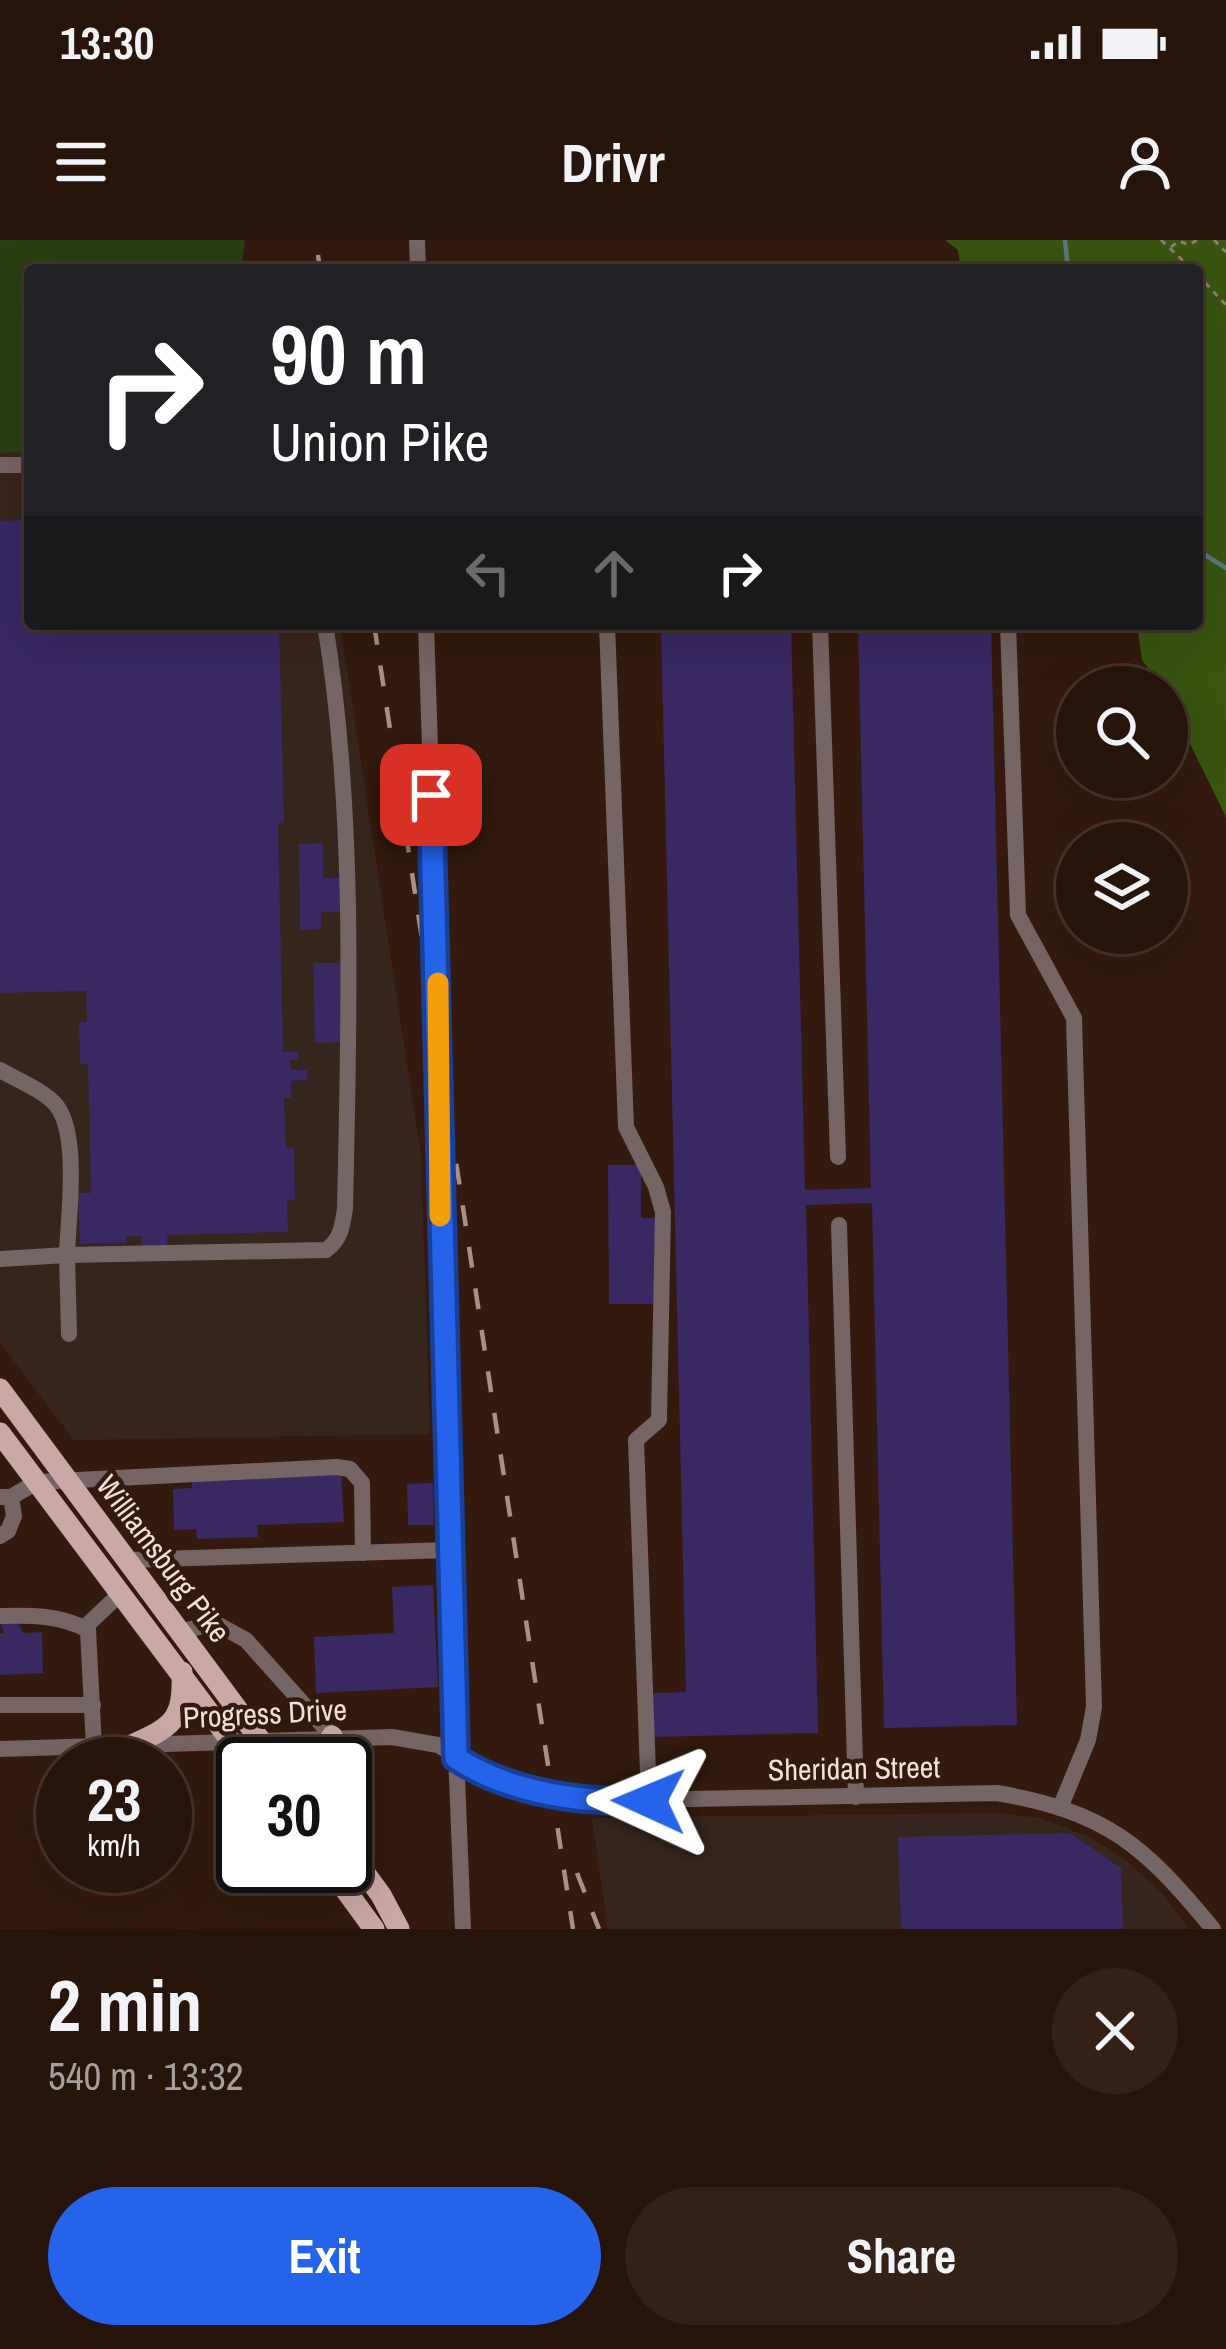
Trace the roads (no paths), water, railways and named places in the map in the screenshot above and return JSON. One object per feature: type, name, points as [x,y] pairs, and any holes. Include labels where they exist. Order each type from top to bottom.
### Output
[{"type":"main road","name":"Williamsburg Pike","points":[[0,1389],[257,1737]]},
{"type":"main road","name":"Williamsburg Pike","points":[[0,1433],[228,1737]]},
{"type":"main road","points":[[149,1737],[178,1718],[182,1671]]},
{"type":"main road","points":[[372,1882],[399,1929]]},
{"type":"main road","points":[[348,1893],[374,1929]]},
{"type":"street","points":[[0,1259],[326,1250],[341,1234],[349,1025],[339,734],[326,630]]},
{"type":"street","points":[[426,630],[448,1550],[463,1929]]},
{"type":"street","points":[[607,630],[626,1127],[663,1212],[659,1420],[636,1440],[649,1801]]},
{"type":"street","points":[[820,630],[838,1157]]},
{"type":"street","points":[[1008,630],[1018,915],[1074,1018],[1094,1707],[1088,1740],[1060,1808]]},
{"type":"street","points":[[0,1070],[52,1100],[61,1112],[69,1146],[69,1334]]},
{"type":"street","points":[[839,1225],[856,1797]]},
{"type":"street","points":[[0,1535],[8,1531],[14,1516],[6,1497],[37,1482],[350,1469],[362,1483],[363,1553]]},
{"type":"street","points":[[128,1560],[448,1550]]},
{"type":"street","points":[[84,1628],[121,1593]]},
{"type":"street","points":[[0,1616],[38,1615],[72,1621],[88,1630],[94,1737]]},
{"type":"street","points":[[180,1632],[215,1622],[246,1640],[332,1736]]},
{"type":"street","points":[[0,1705],[93,1705]]},
{"type":"street","name":"Progress Drive","points":[[318,1737],[416,1739],[438,1745],[456,1758]]},
{"type":"street","name":"Progress Drive","points":[[0,1749],[36,1748]]},
{"type":"street","name":"Sheridan Street","points":[[456,1758],[496,1780],[593,1801],[997,1793],[1060,1808],[1122,1834],[1167,1873],[1213,1929]]},
{"type":"waterway","points":[[1065,240],[1067,264]]},
{"type":"waterway","points":[[1203,554],[1226,568]]},
{"type":"railway","points":[[318,255],[319,264]]},
{"type":"railway","points":[[375,630],[573,1929]]},
{"type":"railway","points":[[577,1873],[599,1929]]}]
